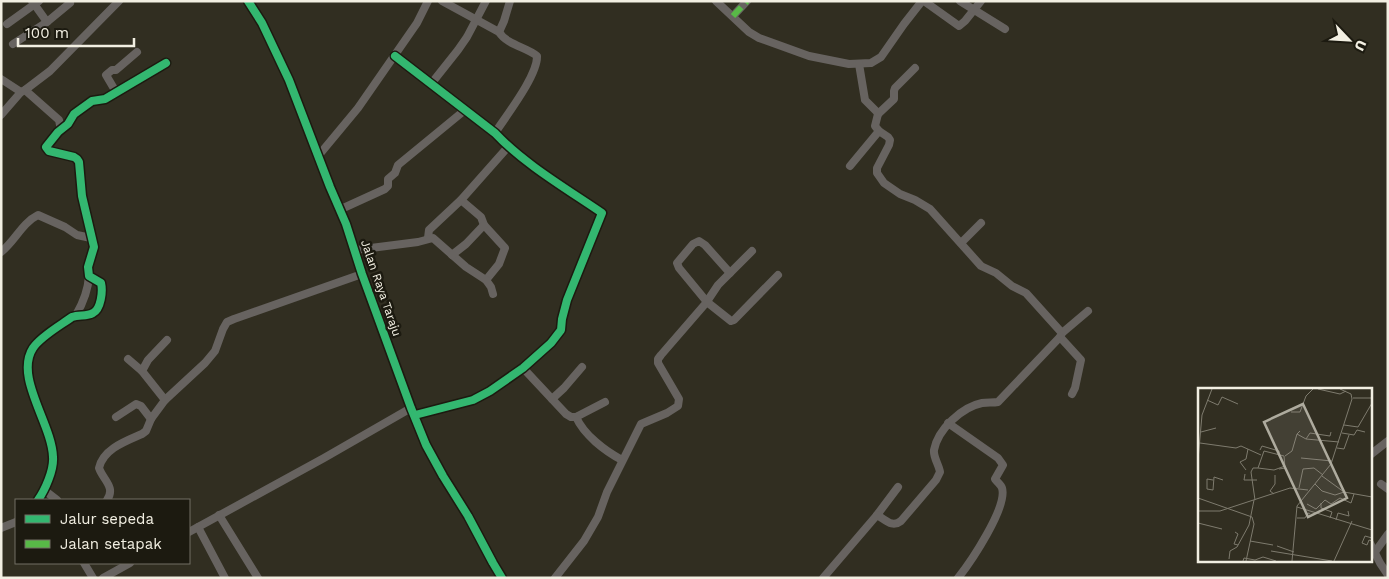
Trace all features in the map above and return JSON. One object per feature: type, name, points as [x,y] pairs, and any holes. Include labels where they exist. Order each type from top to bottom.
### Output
[{"type":"street","points":[[1,115],[23,91],[50,71],[119,1]]},
{"type":"street","name":"Jalan Raya Taraju","points":[[248,1],[262,23],[289,80],[340,210],[426,445],[502,578]]},
{"type":"street","points":[[319,155],[358,108],[395,56],[428,1]]},
{"type":"street","points":[[442,1],[499,32],[516,46],[536,56],[537,61],[530,78],[495,133]]},
{"type":"street","points":[[431,84],[458,50],[486,1]]},
{"type":"street","points":[[499,32],[510,1]]},
{"type":"street","points":[[716,1],[749,32],[759,38],[809,56],[849,64],[860,64],[882,58],[904,24],[923,1],[958,26],[981,1]]},
{"type":"street","points":[[733,16],[747,1]]},
{"type":"street","points":[[960,1],[1005,30]]},
{"type":"street","points":[[7,24],[35,2],[47,22]]},
{"type":"street","points":[[13,44],[47,22],[70,3]]},
{"type":"street","points":[[116,92],[106,75],[112,70],[116,70],[137,52]]},
{"type":"street","points":[[190,531],[413,412],[473,400],[490,391],[523,368],[551,344],[561,330],[567,300],[602,213],[555,182],[508,147],[495,133],[395,56]]},
{"type":"street","points":[[39,499],[50,476],[54,459],[51,441],[29,382],[27,362],[36,344],[76,315],[87,290],[88,267],[94,251],[82,196],[78,159],[47,150],[48,144],[68,124],[74,114],[92,101],[105,99],[166,63]]},
{"type":"street","points":[[860,64],[865,100],[878,114]]},
{"type":"street","points":[[915,68],[895,88],[894,98],[878,114],[874,126],[888,137],[890,143],[877,173],[884,183],[900,194],[930,208],[981,266],[996,273],[1012,286],[1026,293],[1081,360],[1072,394]]},
{"type":"street","points":[[1,79],[23,91],[59,120],[61,130]]},
{"type":"street","points":[[340,210],[385,189],[388,186],[388,180],[395,173],[398,165],[465,110]]},
{"type":"street","points":[[850,166],[880,132]]},
{"type":"street","points":[[428,238],[429,230],[461,200],[508,147]]},
{"type":"street","points":[[461,200],[481,217],[484,225],[505,248],[499,264],[486,280]]},
{"type":"street","points":[[1,252],[21,229],[38,216],[65,226],[77,235],[92,238]]},
{"type":"street","points":[[961,243],[980,223]]},
{"type":"street","points":[[452,255],[466,244],[484,225]]},
{"type":"street","points":[[355,250],[418,242],[433,238],[466,268],[486,280],[493,294]]},
{"type":"street","points":[[730,273],[705,245],[699,241],[679,260],[677,265],[707,302],[729,320],[733,321],[778,275]]},
{"type":"street","points":[[555,578],[584,541],[598,517],[607,492],[641,424],[678,406],[678,399],[658,363],[658,359],[707,302],[718,286],[752,251]]},
{"type":"street","points":[[108,499],[111,490],[98,468],[100,461],[114,448],[146,431],[150,419],[165,400],[216,352],[222,329],[228,322],[362,274]]},
{"type":"street","points":[[76,315],[93,313],[101,299],[101,283],[89,276]]},
{"type":"street","points":[[877,515],[892,524],[902,521],[936,480],[940,472],[934,450],[938,440],[953,418],[967,409],[982,403],[998,402],[1061,335],[1088,311]]},
{"type":"street","points":[[142,371],[148,360],[167,340]]},
{"type":"street","points":[[128,359],[142,371],[165,400]]},
{"type":"street","points":[[523,368],[571,417],[576,417],[605,402]]},
{"type":"street","points":[[552,399],[582,368]]},
{"type":"street","points":[[116,417],[136,404],[142,406],[150,419]]},
{"type":"street","points":[[576,417],[584,431],[605,451],[622,460]]},
{"type":"street","points":[[948,424],[998,458],[1003,465],[995,479],[1002,486],[1003,490],[991,527],[958,578]]},
{"type":"street","points":[[1372,453],[1388,441]]},
{"type":"street","points":[[1381,484],[1388,489]]},
{"type":"street","points":[[823,578],[877,515],[898,487]]},
{"type":"street","points":[[44,490],[56,499]]},
{"type":"street","points":[[219,515],[258,578]]},
{"type":"street","points":[[1,528],[15,522]]},
{"type":"street","points":[[198,527],[226,578]]},
{"type":"street","points":[[1375,552],[1388,534]]},
{"type":"street","points":[[1372,547],[1388,575]]},
{"type":"street","points":[[85,564],[93,578]]},
{"type":"street","points":[[103,578],[128,564]]},
{"type":"marked path","points":[[733,16],[747,1]]},
{"type":"cycle path","points":[[248,1],[262,23],[289,80],[346,224],[362,274],[426,445],[502,578]]},
{"type":"cycle path","points":[[395,56],[495,133],[532,166],[602,213],[567,300],[561,330],[551,343],[523,368],[490,391],[473,400],[415,415]]},
{"type":"cycle path","points":[[39,499],[48,480],[53,457],[47,430],[31,387],[28,360],[33,348],[51,331],[72,317],[88,315],[96,311],[100,304],[102,290],[101,283],[89,276],[88,267],[94,247],[82,196],[79,162],[74,157],[49,151],[46,147],[58,132],[68,124],[74,114],[92,101],[105,99],[166,63]]}]
